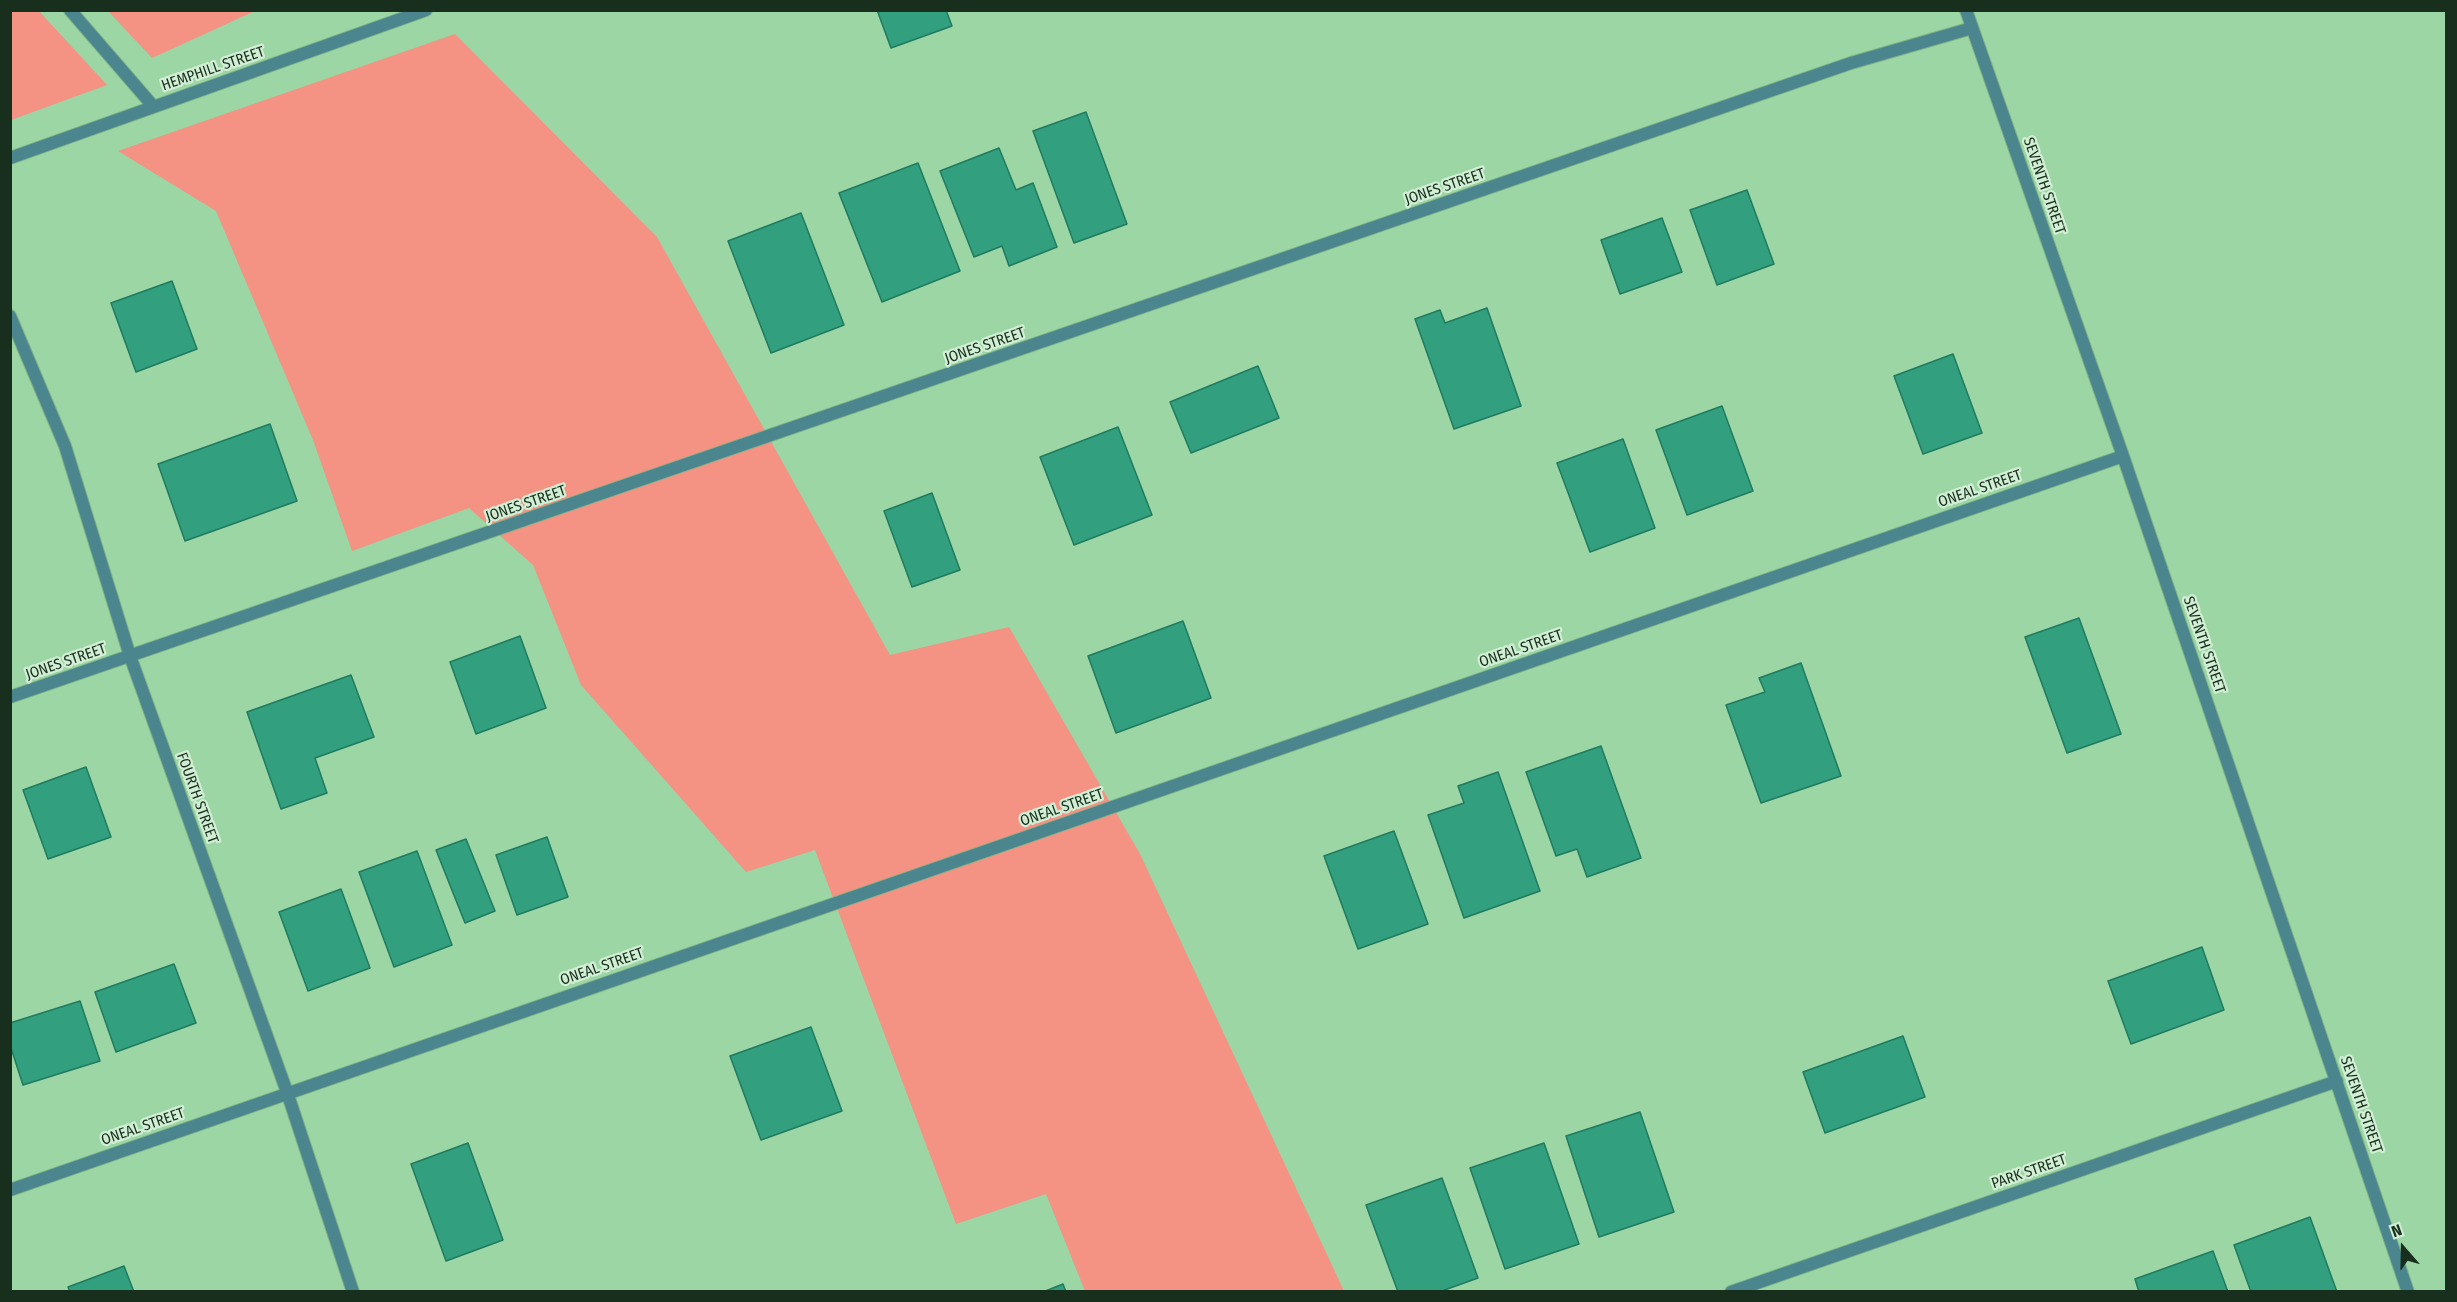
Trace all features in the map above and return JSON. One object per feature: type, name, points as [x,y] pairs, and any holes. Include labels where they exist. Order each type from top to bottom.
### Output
[{"type":"street","points":[[70,10],[153,106]]},
{"type":"street","name":"HEMPHILL STREET","points":[[10,158],[426,10]]},
{"type":"street","name":"SEVENTH STREET","points":[[1966,10],[2123,456],[2408,1292]]},
{"type":"street","name":"JONES STREET","points":[[10,697],[1851,63],[1972,28]]},
{"type":"street","name":"FOURTH STREET","points":[[10,316],[64,446],[130,656],[287,1092],[353,1292]]},
{"type":"street","name":"ONEAL STREET","points":[[10,1190],[2123,456]]},
{"type":"street","name":"PARK STREET","points":[[1731,1292],[2337,1081]]},
{"type":"shaded area","points":[[11,10],[39,11],[107,85],[11,120]]},
{"type":"shaded area","points":[[108,11],[255,11],[152,58]]},
{"type":"shaded area","points":[[455,34],[657,237],[890,655],[1009,627],[1140,854],[1344,1291],[1085,1291],[1046,1194],[956,1224],[815,850],[746,872],[581,685],[533,565],[469,508],[352,551],[313,440],[216,211],[118,151]]},
{"type":"building","points":[[877,10],[946,10],[952,26],[891,48]]},
{"type":"building","points":[[1086,112],[1127,224],[1074,243],[1033,131]]},
{"type":"building","points":[[999,148],[1016,190],[1033,183],[1057,247],[1009,266],[1002,246],[974,257],[940,171]]},
{"type":"building","points":[[918,163],[960,271],[882,302],[839,193]]},
{"type":"building","points":[[1747,190],[1774,264],[1717,285],[1690,210]]},
{"type":"building","points":[[801,213],[844,325],[771,353],[728,241]]},
{"type":"building","points":[[1662,218],[1682,272],[1620,294],[1601,240]]},
{"type":"building","points":[[172,281],[197,349],[136,372],[111,303]]},
{"type":"building","points":[[1487,308],[1521,406],[1454,429],[1415,319],[1440,310],[1445,323]]},
{"type":"building","points":[[1953,354],[1982,433],[1923,454],[1894,376]]},
{"type":"building","points":[[1258,366],[1279,418],[1191,453],[1170,402]]},
{"type":"building","points":[[1722,406],[1753,491],[1687,515],[1656,430]]},
{"type":"building","points":[[270,424],[297,501],[185,541],[158,464]]},
{"type":"building","points":[[1118,427],[1152,515],[1074,545],[1040,457]]},
{"type":"building","points":[[1623,439],[1655,528],[1590,552],[1557,463]]},
{"type":"building","points":[[932,493],[960,570],[912,587],[884,511]]},
{"type":"building","points":[[2079,618],[2121,734],[2067,753],[2025,637]]},
{"type":"building","points":[[1183,621],[1211,698],[1116,733],[1088,656]]},
{"type":"building","points":[[520,636],[546,708],[476,734],[450,662]]},
{"type":"building","points":[[1801,663],[1841,776],[1761,803],[1726,705],[1765,692],[1759,678]]},
{"type":"building","points":[[351,675],[374,737],[315,758],[327,793],[281,809],[247,712]]},
{"type":"building","points":[[1601,746],[1641,858],[1587,877],[1577,849],[1556,856],[1526,772]]},
{"type":"building","points":[[86,767],[111,837],[48,859],[23,790]]},
{"type":"building","points":[[1498,772],[1540,891],[1464,918],[1428,815],[1464,803],[1458,786]]},
{"type":"building","points":[[1394,831],[1428,924],[1358,949],[1324,856]]},
{"type":"building","points":[[547,837],[568,897],[517,915],[496,855]]},
{"type":"building","points":[[466,839],[495,911],[465,923],[436,850]]},
{"type":"building","points":[[417,851],[452,945],[394,967],[359,872]]},
{"type":"building","points":[[341,889],[370,968],[308,991],[279,912]]},
{"type":"building","points":[[2202,947],[2224,1010],[2131,1044],[2108,981]]},
{"type":"building","points":[[174,964],[196,1023],[116,1052],[95,992]]},
{"type":"building","points":[[80,1001],[100,1061],[23,1085],[10,1045],[10,1023]]},
{"type":"building","points":[[811,1027],[842,1111],[761,1140],[730,1056]]},
{"type":"building","points":[[1903,1036],[1925,1097],[1825,1133],[1803,1072]]},
{"type":"building","points":[[1640,1112],[1674,1212],[1599,1237],[1566,1136]]},
{"type":"building","points":[[468,1143],[503,1240],[446,1261],[411,1164]]},
{"type":"building","points":[[1544,1143],[1579,1244],[1505,1269],[1470,1168]]},
{"type":"building","points":[[1442,1178],[1478,1278],[1439,1292],[1398,1292],[1366,1205]]},
{"type":"building","points":[[2310,1217],[2337,1292],[2251,1292],[2234,1245]]},
{"type":"building","points":[[2213,1251],[2228,1292],[2139,1292],[2135,1279]]},
{"type":"building","points":[[124,1266],[134,1292],[70,1292],[68,1287]]},
{"type":"building","points":[[1063,1284],[1066,1292],[1043,1292]]}]
